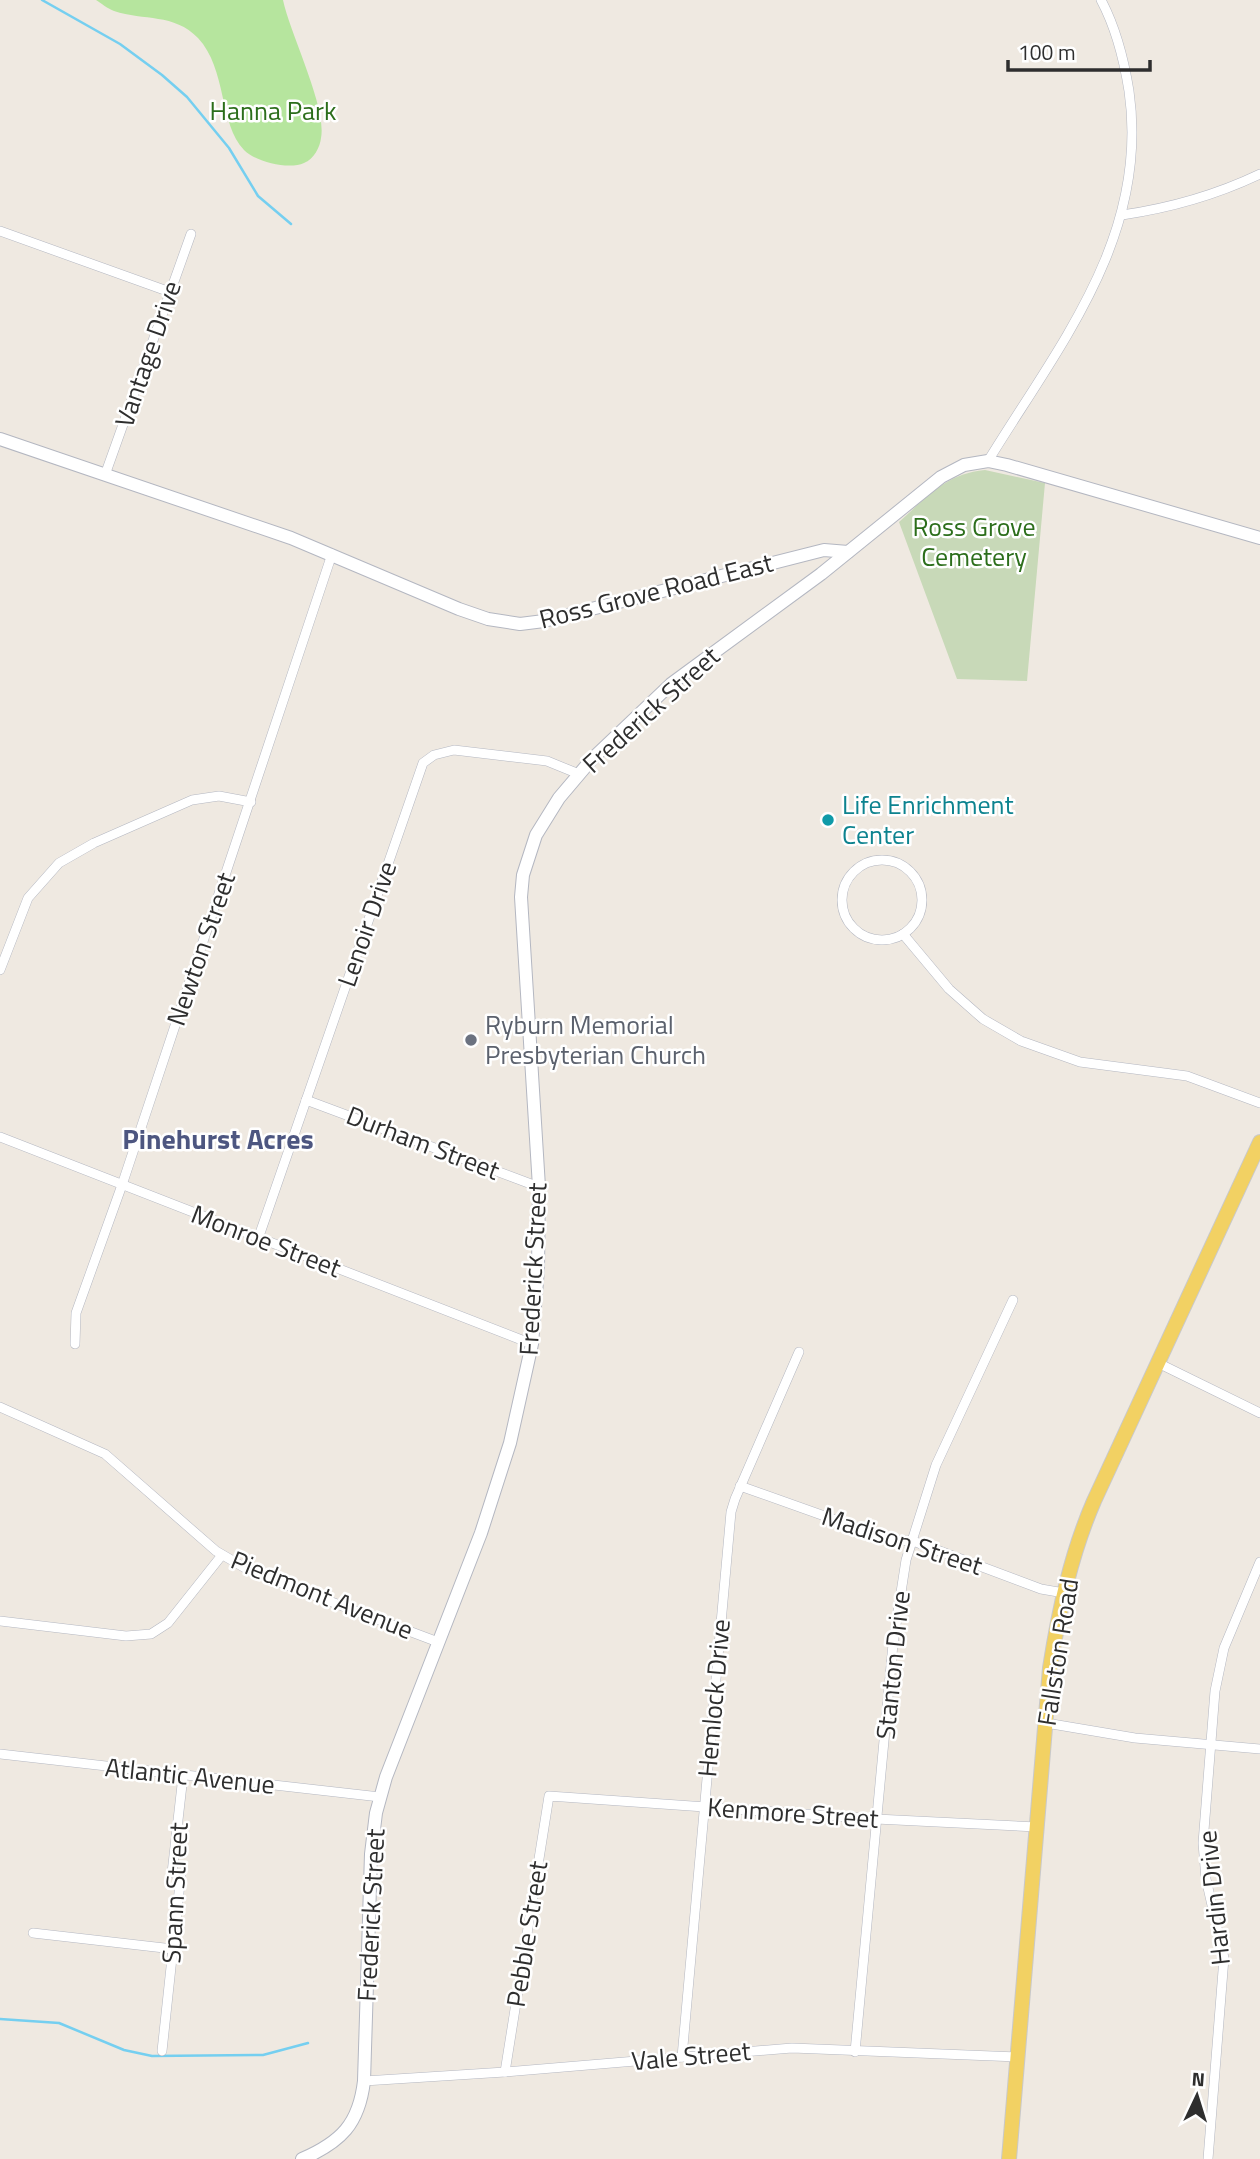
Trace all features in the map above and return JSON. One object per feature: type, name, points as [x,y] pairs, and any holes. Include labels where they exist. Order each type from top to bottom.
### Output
[{"type":"main road","name":"Fallston Road","points":[[1009,2159],[1051,1668],[1064,1593],[1088,1514],[1260,1142]]},
{"type":"street","points":[[988,461],[1087,301],[1108,258],[1122,215],[1132,155],[1133,117],[1118,39],[1101,0]]},
{"type":"street","points":[[1122,215],[1156,210],[1212,194],[1260,174]]},
{"type":"street","points":[[0,230],[170,292]]},
{"type":"street","name":"Vantage Drive","points":[[105,475],[191,234]]},
{"type":"street","name":"Ross Grove Road East","points":[[0,439],[332,554],[459,609],[495,621],[520,624],[544,621],[813,553],[835,550],[848,552]]},
{"type":"street","points":[[848,552],[941,477],[964,465],[988,461],[1076,483],[1260,538]]},
{"type":"street","name":"Frederick Street","points":[[302,2159],[335,2141],[349,2126],[359,2108],[364,2081],[371,1854],[376,1813],[386,1777],[481,1533],[510,1443],[532,1344],[538,1269],[539,1187],[521,897],[523,875],[536,835],[559,798],[579,774],[671,684],[848,552]]},
{"type":"street","name":"Newton Street","points":[[75,1343],[76,1313],[122,1185],[332,554]]},
{"type":"street","name":"Lenoir Drive","points":[[258,1238],[423,764],[434,755],[454,750],[547,761],[579,774]]},
{"type":"street","points":[[0,970],[28,898],[59,863],[94,843],[192,800],[219,796],[251,802]]},
{"type":"street","points":[[893,861],[915,876],[921,888],[920,914],[913,926],[903,934],[891,940],[877,940],[864,937],[853,929],[845,918],[841,905],[847,879],[855,869],[867,862],[893,861]]},
{"type":"street","points":[[903,934],[949,989],[983,1019],[1021,1041],[1080,1062],[1187,1076],[1260,1102]]},
{"type":"street","name":"Durham Street","points":[[306,1100],[539,1187]]},
{"type":"street","name":"Monroe Street","points":[[0,1137],[532,1344]]},
{"type":"street","name":"Stanton Drive","points":[[855,2052],[893,1644],[904,1568],[936,1465],[1013,1300]]},
{"type":"street","name":"Hemlock Drive","points":[[682,2057],[731,1512],[799,1352]]},
{"type":"street","points":[[1157,1363],[1260,1413]]},
{"type":"street","name":"Piedmont Avenue","points":[[0,1408],[105,1454],[222,1555],[252,1572],[438,1642]]},
{"type":"street","name":"Madison Street","points":[[740,1486],[892,1540],[913,1541],[1041,1589],[1064,1593]]},
{"type":"street","points":[[0,1621],[126,1636],[151,1634],[168,1623],[222,1555]]},
{"type":"street","name":"Hardin Drive","points":[[1208,2159],[1224,1958],[1206,1879],[1203,1843],[1215,1691],[1224,1648],[1260,1562]]},
{"type":"street","points":[[1046,1723],[1135,1738],[1260,1749]]},
{"type":"street","name":"Atlantic Avenue","points":[[0,1754],[380,1797]]},
{"type":"street","name":"Spann Street","points":[[162,2051],[181,1874],[172,1873],[183,1776]]},
{"type":"street","name":"Kenmore Street","points":[[549,1796],[1037,1828]]},
{"type":"street","name":"Pebble Street","points":[[505,2072],[549,1796]]},
{"type":"street","points":[[33,1933],[173,1949]]},
{"type":"street","name":"Vale Street","points":[[364,2081],[792,2048],[1018,2057]]},
{"type":"green space","name":"Hanna Park","points":[[96,0],[283,0],[319,108],[321,138],[311,159],[290,166],[273,164],[249,154],[236,139],[230,126],[214,65],[198,38],[189,30],[169,21],[114,11]]},
{"type":"green space","name":"Ross Grove Cemetery","points":[[985,470],[1045,483],[1027,681],[957,679],[899,522],[937,488],[959,476]]},
{"type":"waterway","points":[[42,0],[120,44],[187,97],[229,148],[258,196],[291,224]]},
{"type":"waterway","points":[[0,2019],[59,2023],[124,2050],[152,2056],[263,2055],[308,2043]]},
{"type":"place","name":"Life Enrichment Center","points":[[828,820]]},
{"type":"place","name":"Ryburn Memorial Presbyterian Church","points":[[471,1040]]},
{"type":"district","name":"Pinehurst Acres","points":[[218,1139]]}]
